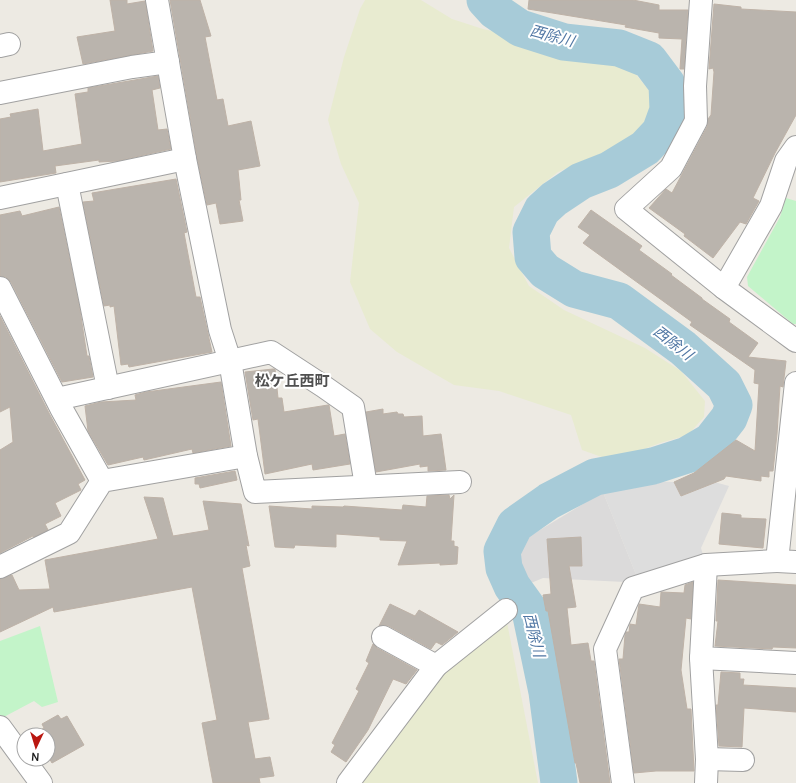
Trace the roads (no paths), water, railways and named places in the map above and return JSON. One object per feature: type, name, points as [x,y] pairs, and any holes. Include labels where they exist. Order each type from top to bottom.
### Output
[{"type":"street","points":[[157,0],[185,159],[220,330],[230,361],[246,456],[255,492],[460,482]]},
{"type":"street","points":[[701,0],[696,86],[696,121],[671,168],[626,209],[724,288],[796,341]]},
{"type":"street","points":[[0,93],[132,67],[168,62]]},
{"type":"street","points":[[724,288],[770,206],[786,161],[796,147]]},
{"type":"street","points":[[0,198],[185,159]]},
{"type":"street","points":[[67,184],[108,388]]},
{"type":"street","points":[[0,288],[57,399],[102,481]]},
{"type":"street","points":[[57,399],[271,352],[353,407],[366,486]]},
{"type":"street","points":[[623,783],[605,649],[633,588],[706,565],[787,562],[796,383]]},
{"type":"street","points":[[0,566],[69,533],[102,481],[246,456]]},
{"type":"street","points":[[706,565],[701,658],[707,759],[706,783]]},
{"type":"street","points":[[348,783],[436,666],[506,610]]},
{"type":"street","points":[[383,637],[436,666]]},
{"type":"street","points":[[701,658],[796,663]]},
{"type":"street","points":[[0,728],[41,783]]},
{"type":"street","points":[[707,759],[743,760]]},
{"type":"waterway","name":"西除川","points":[[485,0],[495,11],[520,28],[564,42],[619,48],[649,60],[667,84],[668,110],[660,132],[645,148],[609,170],[581,181],[554,199],[542,210],[531,232],[533,257],[545,271],[574,289],[619,301],[683,348],[724,385],[734,405],[729,418],[711,441],[687,455],[653,466],[595,477],[549,501],[515,525],[502,551],[504,568],[512,586],[530,611],[547,692],[559,783]]},
{"type":"district","name":"松ケ丘西町","points":[[292,381]]}]
